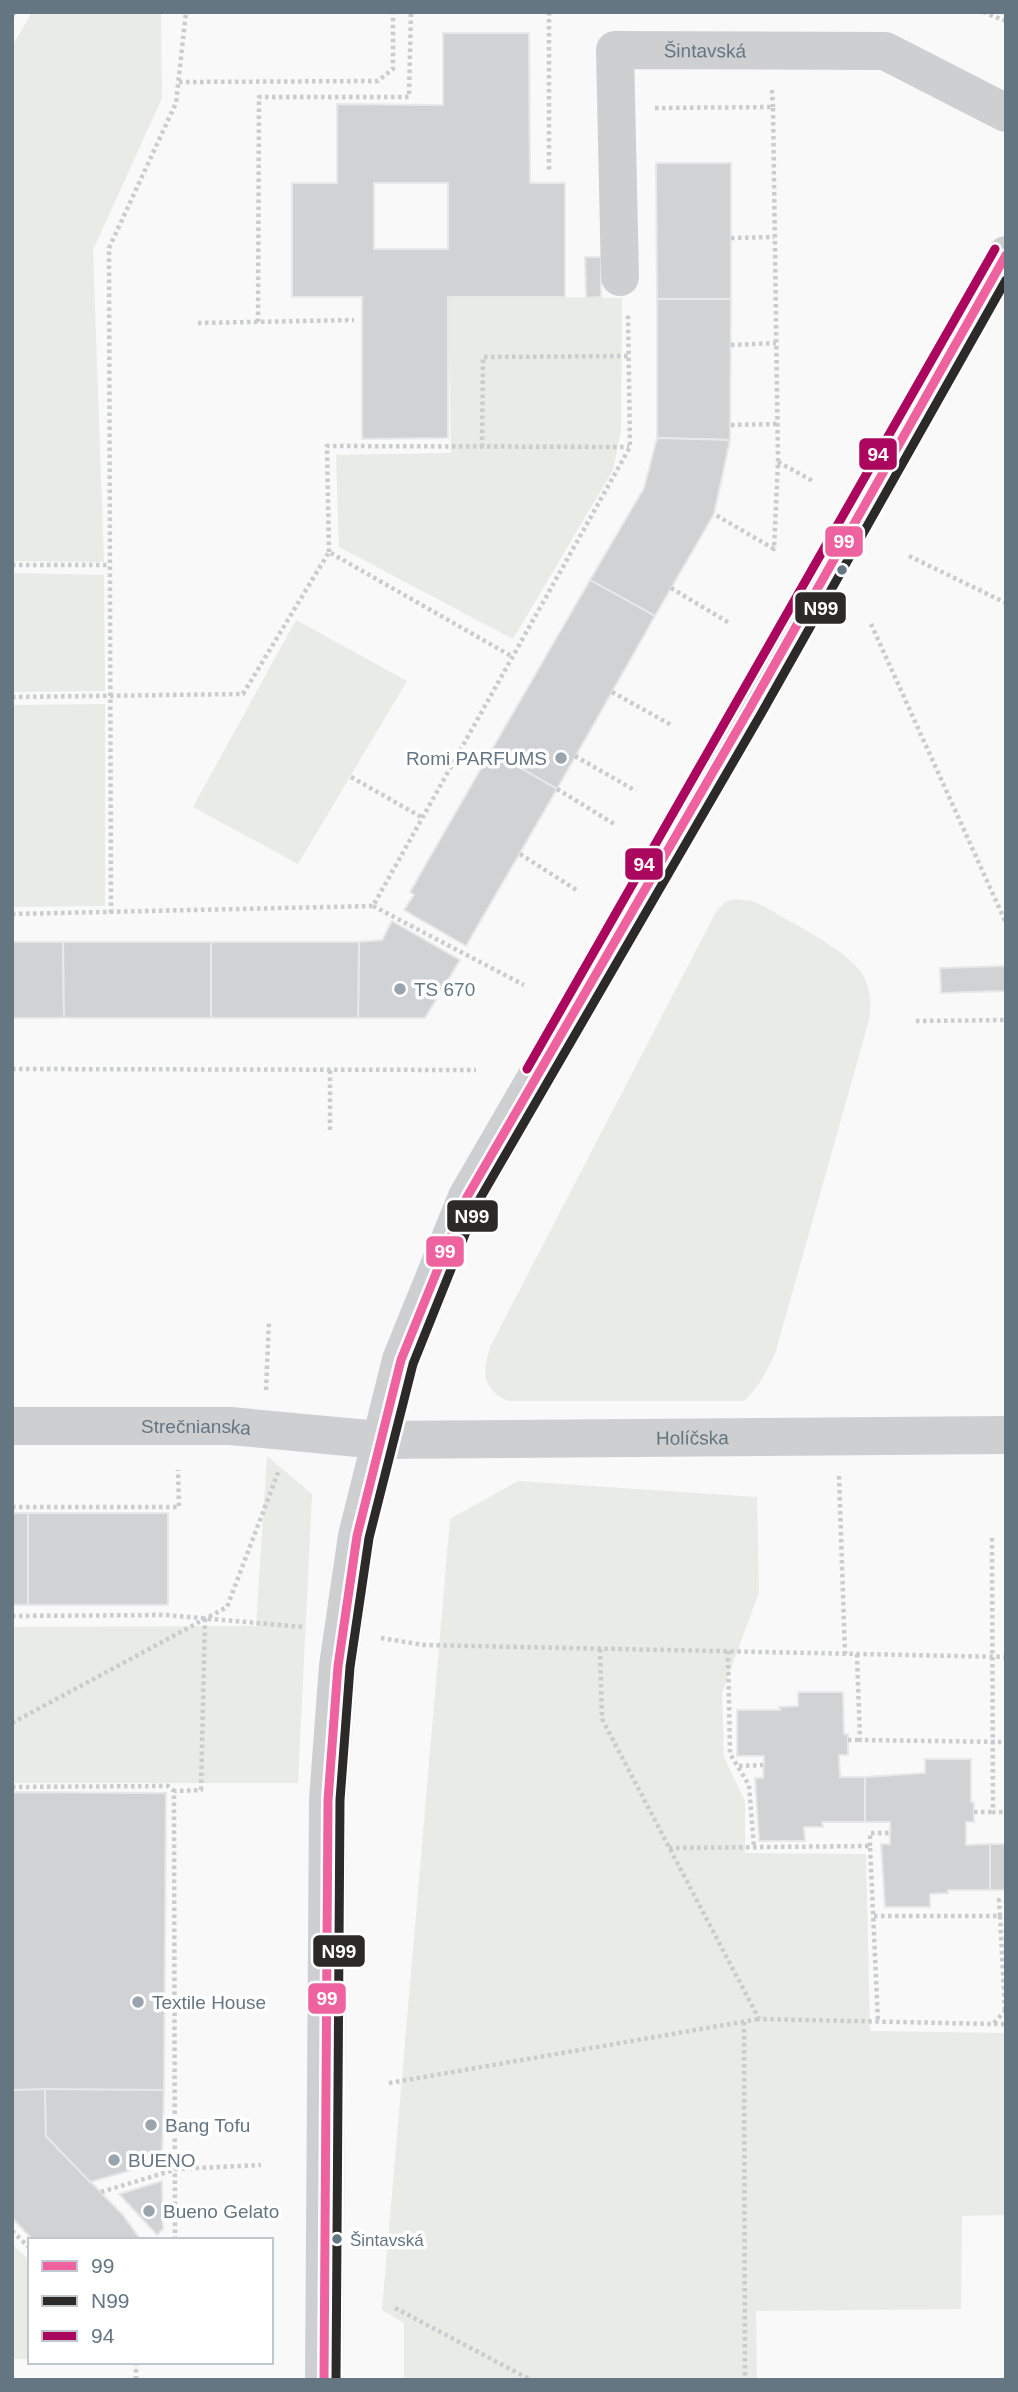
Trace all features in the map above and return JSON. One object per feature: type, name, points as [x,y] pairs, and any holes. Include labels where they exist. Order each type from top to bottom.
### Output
[{"type":"street","name":"Šintavská","points":[[620,277],[615,50],[885,51],[1006,113]]},
{"type":"street","points":[[324,2380],[328,1800],[338,1666],[357,1536],[401,1360],[467,1198],[750,708],[1006,254]]},
{"type":"street","name":"Strečnianska","points":[[12,1426],[230,1426],[379,1440]]},
{"type":"street","name":"Holíčska","points":[[379,1440],[1006,1435]]},
{"type":"path","points":[[111,913],[109,248],[176,103],[186,12]]},
{"type":"path","points":[[179,82],[377,81],[393,69],[393,12]]},
{"type":"path","points":[[258,322],[259,97],[409,97],[411,12]]},
{"type":"path","points":[[549,12],[549,170]]},
{"type":"path","points":[[983,12],[1006,21]]},
{"type":"path","points":[[617,108],[773,107],[778,462],[774,549],[714,514]]},
{"type":"path","points":[[731,238],[774,236]]},
{"type":"path","points":[[373,906],[630,447],[628,298],[620,277]]},
{"type":"path","points":[[198,323],[354,320]]},
{"type":"path","points":[[730,345],[776,343]]},
{"type":"path","points":[[482,447],[483,357],[629,356]]},
{"type":"path","points":[[731,425],[777,424]]},
{"type":"path","points":[[12,698],[243,694],[329,552],[327,446],[630,447]]},
{"type":"path","points":[[778,462],[814,481]]},
{"type":"path","points":[[329,552],[513,657]]},
{"type":"path","points":[[909,556],[1006,603]]},
{"type":"path","points":[[12,565],[109,565]]},
{"type":"path","points":[[671,588],[731,624]]},
{"type":"path","points":[[870,624],[1006,923]]},
{"type":"path","points":[[612,692],[673,726]]},
{"type":"path","points":[[575,757],[636,791]]},
{"type":"path","points":[[351,777],[423,818]]},
{"type":"path","points":[[556,789],[616,825]]},
{"type":"path","points":[[520,853],[578,891]]},
{"type":"path","points":[[12,914],[373,906],[524,985]]},
{"type":"path","points":[[916,1021],[1006,1020]]},
{"type":"path","points":[[12,1069],[475,1070]]},
{"type":"path","points":[[330,1069],[330,1129]]},
{"type":"path","points":[[266,1376],[269,1321]]},
{"type":"path","points":[[12,1723],[227,1607],[293,1432]]},
{"type":"path","points":[[12,1507],[179,1507],[178,1470]]},
{"type":"path","points":[[839,1474],[845,1654]]},
{"type":"path","points":[[992,1538],[993,1812]]},
{"type":"path","points":[[12,1616],[205,1618]]},
{"type":"path","points":[[12,1787],[168,1786],[174,1791],[201,1790],[205,1618]]},
{"type":"path","points":[[424,1645],[1006,1657]]},
{"type":"path","points":[[600,1649],[602,1719],[759,2019]]},
{"type":"path","points":[[728,1651],[730,1754],[749,1785],[754,1847]]},
{"type":"path","points":[[856,1654],[860,1740]]},
{"type":"path","points":[[848,1740],[1006,1742]]},
{"type":"path","points":[[738,1766],[763,1765]]},
{"type":"path","points":[[174,1791],[177,2169],[175,2238]]},
{"type":"path","points":[[974,1812],[1006,1812]]},
{"type":"path","points":[[878,2022],[870,1833],[890,1833]]},
{"type":"path","points":[[669,1847],[870,1846]]},
{"type":"path","points":[[993,2024],[1005,2010],[999,1900],[1006,1900]]},
{"type":"path","points":[[874,1916],[1000,1916]]},
{"type":"path","points":[[389,2083],[759,2019],[1006,2024]]},
{"type":"path","points":[[744,2022],[745,2380]]},
{"type":"path","points":[[101,2192],[177,2169],[261,2165]]},
{"type":"path","points":[[12,2231],[28,2246]]},
{"type":"path","points":[[395,2308],[531,2380]]},
{"type":"shaded area","points":[[32,12],[161,12],[162,98],[93,250],[104,562],[12,561],[12,47]]},
{"type":"shaded area","points":[[448,297],[622,298],[621,431],[613,470],[513,639],[339,547],[336,455],[451,453]]},
{"type":"shaded area","points":[[12,573],[104,575],[105,691],[12,692]]},
{"type":"shaded area","points":[[296,620],[407,681],[298,864],[193,807]]},
{"type":"shaded area","points":[[105,704],[105,906],[12,907],[12,705]]},
{"type":"shaded area","points":[[734,899],[752,901],[765,907],[847,957],[864,977],[870,998],[869,1020],[775,1354],[758,1385],[744,1401],[508,1401],[488,1385],[485,1371],[491,1345],[717,910],[725,902]]},
{"type":"shaded area","points":[[267,1456],[312,1494],[298,1783],[12,1783],[12,1627],[256,1626]]},
{"type":"shaded area","points":[[518,1481],[757,1497],[759,1592],[722,1693],[724,1757],[745,1801],[745,1853],[866,1854],[870,2031],[1006,2033],[1006,2215],[962,2216],[961,2309],[756,2311],[757,2380],[404,2380],[404,2323],[382,2310],[450,1519]]},
{"type":"shaded area","points":[[12,2244],[28,2259],[28,2359],[12,2359]]},
{"type":"building","points":[[443,33],[529,33],[530,183],[565,183],[565,297],[448,297],[448,438],[362,439],[362,297],[292,297],[292,183],[337,183],[337,104],[443,105]],"holes":[[[374,183],[448,183],[448,249],[374,249]]]},
{"type":"building","points":[[656,163],[731,163],[731,299],[657,299]]},
{"type":"building","points":[[585,257],[601,257],[601,297],[586,298]]},
{"type":"building","points":[[657,299],[731,299],[730,440],[657,438]]},
{"type":"building","points":[[657,438],[730,440],[714,514],[655,616],[590,580],[644,488]]},
{"type":"building","points":[[590,580],[655,616],[557,789],[491,751]]},
{"type":"building","points":[[491,751],[557,789],[466,946],[404,910],[414,895],[410,892]]},
{"type":"building","name":"TS 670","points":[[392,921],[460,960],[425,1018],[358,1018],[359,942],[382,940]]},
{"type":"building","points":[[12,942],[63,942],[64,1018],[12,1018]]},
{"type":"building","points":[[63,942],[211,942],[211,1018],[64,1018]]},
{"type":"building","points":[[211,942],[359,942],[358,1018],[211,1018]]},
{"type":"building","points":[[1006,966],[1006,991],[941,993],[940,968]]},
{"type":"building","points":[[12,1513],[28,1513],[28,1605],[12,1605]]},
{"type":"building","points":[[28,1513],[168,1513],[168,1605],[28,1605]]},
{"type":"building","points":[[798,1692],[843,1692],[844,1734],[848,1734],[848,1755],[839,1755],[840,1777],[865,1777],[865,1822],[822,1822],[823,1827],[804,1827],[805,1841],[759,1841],[755,1778],[763,1778],[764,1756],[737,1756],[737,1710],[780,1710],[779,1707],[798,1706]]},
{"type":"building","points":[[925,1759],[971,1759],[974,1822],[966,1822],[966,1845],[990,1844],[990,1890],[948,1890],[948,1893],[930,1894],[930,1907],[885,1907],[881,1844],[890,1844],[890,1822],[865,1822],[865,1777],[925,1773]]},
{"type":"building","points":[[12,1792],[166,1793],[164,2090],[12,2090]]},
{"type":"building","points":[[990,1844],[1006,1844],[1006,1890],[990,1890]]},
{"type":"building","points":[[45,2089],[46,2136],[122,2214],[140,2238],[31,2238],[12,2218],[12,2090]]},
{"type":"building","points":[[45,2089],[164,2090],[162,2158],[153,2164],[90,2182],[46,2136]]},
{"type":"building","name":"Bueno Gelato","points":[[162,2181],[163,2229],[157,2235],[119,2194]]},
{"type":"transit line","name":"94","points":[[527,1069],[995,249]]},
{"type":"transit line","name":"99","points":[[324,2380],[328,1800],[338,1666],[357,1536],[401,1360],[467,1197],[750,708],[1006,255]]},
{"type":"transit line","name":"N99","points":[[336,2380],[340,1800],[350,1667],[369,1538],[413,1364],[478,1202],[761,714],[1006,280]]},
{"type":"place","name":"Romi PARFUMS","points":[[561,758]]},
{"type":"place","name":"TS 670","points":[[400,989]]},
{"type":"place","name":"Textile House","points":[[138,2002]]},
{"type":"place","name":"Bang Tofu","points":[[151,2125]]},
{"type":"place","name":"BUENO","points":[[114,2160]]},
{"type":"place","name":"Bueno Gelato","points":[[149,2211]]},
{"type":"place","name":"Šintavská","points":[[337,2239]]}]
